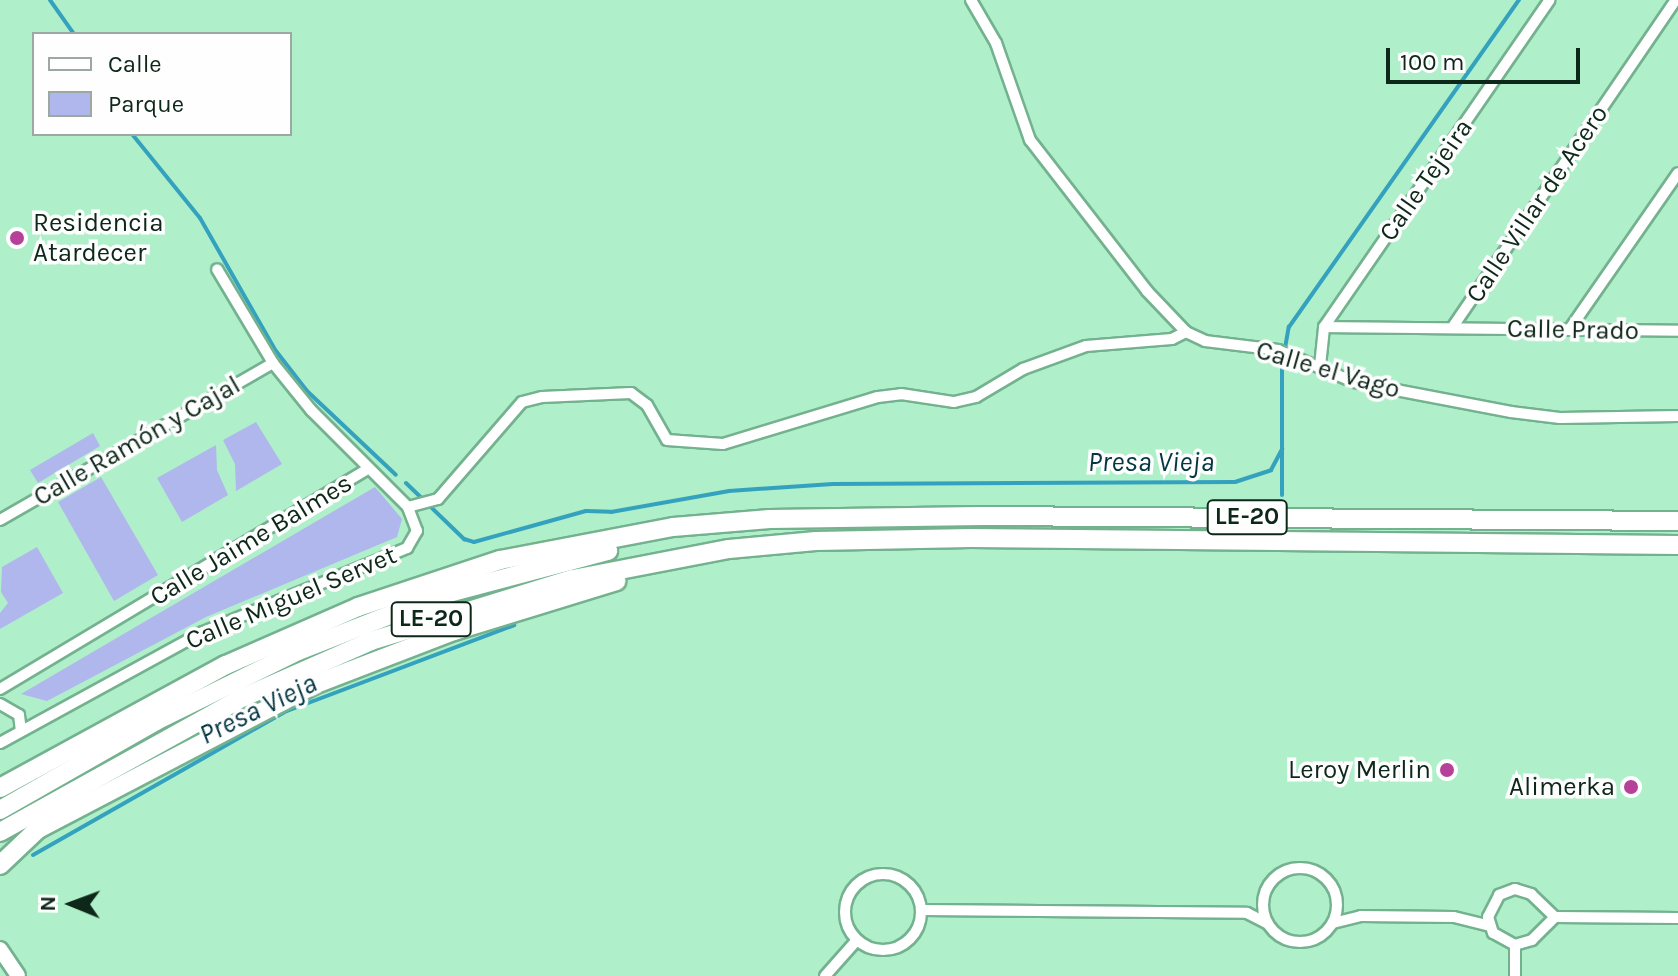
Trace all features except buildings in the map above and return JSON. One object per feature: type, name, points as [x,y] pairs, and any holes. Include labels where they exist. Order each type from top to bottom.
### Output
[{"type":"highway","name":"LE-20","points":[[0,810],[234,680],[441,595],[622,548],[816,520],[1105,516],[1678,521]]},
{"type":"highway","points":[[0,788],[290,634],[435,578],[566,546],[673,527],[816,520]]},
{"type":"highway","name":"LE-20","points":[[0,832],[244,697],[447,613],[573,579],[716,551],[903,539],[1678,545]]},
{"type":"highway","points":[[0,865],[38,829],[175,753],[378,658],[628,579],[773,552],[903,539]]},
{"type":"street","name":"Calle el Vago","points":[[971,0],[996,43],[1030,140],[1147,291],[1186,332],[1205,341],[1285,353],[1354,382],[1511,412],[1560,418],[1634,413],[1678,416]]},
{"type":"street","name":"Calle Tejeira","points":[[1320,366],[1324,327],[1550,0]]},
{"type":"street","name":"Calle Villar de Acero","points":[[1452,328],[1676,0]]},
{"type":"street","points":[[1569,330],[1678,173]]},
{"type":"street","name":"Calle Jaime Balmes","points":[[0,689],[368,469],[273,363],[217,269]]},
{"type":"street","name":"Calle Prado","points":[[1324,327],[1678,331]]},
{"type":"street","name":"Calle Miguel Servet","points":[[0,743],[42,716],[203,632],[407,548],[417,531],[408,507],[426,505],[438,499],[522,402],[542,397],[631,393],[647,405],[667,440],[723,444],[878,397],[901,394],[954,402],[976,397],[1023,369],[1086,346],[1172,339],[1186,332]]},
{"type":"street","name":"Calle Ramón y Cajal","points":[[0,520],[273,363]]},
{"type":"street","points":[[368,469],[408,507]]},
{"type":"street","points":[[6,706],[42,716]]},
{"type":"street","points":[[6,706],[19,715],[21,731]]},
{"type":"street","points":[[1247,913],[1263,901],[1273,879],[1301,867],[1327,878],[1338,900],[1361,916]]},
{"type":"street","points":[[879,873],[903,879],[913,887],[922,910],[916,932],[898,947],[876,950],[857,940],[845,906],[857,884],[879,873]]},
{"type":"street","points":[[922,910],[1247,913],[1267,923],[1282,938],[1304,942],[1333,923],[1361,916],[1466,917],[1489,909],[1499,895],[1515,889],[1531,894],[1542,908],[1555,917],[1678,918]]},
{"type":"street","points":[[1333,923],[1338,900]]},
{"type":"street","points":[[1263,901],[1267,923]]},
{"type":"street","points":[[1542,908],[1542,926]]},
{"type":"street","points":[[1489,909],[1489,926]]},
{"type":"street","points":[[1466,917],[1489,926],[1499,939],[1515,945],[1532,940],[1542,926],[1555,917]]},
{"type":"street","points":[[825,976],[857,940]]},
{"type":"street","points":[[1515,945],[1515,976]]},
{"type":"street","points":[[0,949],[10,970]]},
{"type":"green space","points":[[256,422],[282,464],[236,491],[235,464],[223,440]]},
{"type":"green space","points":[[93,433],[100,446],[38,483],[30,470]]},
{"type":"green space","points":[[216,445],[217,470],[228,495],[182,522],[157,478]]},
{"type":"green space","points":[[101,477],[158,575],[114,601],[58,502]]},
{"type":"green space","points":[[375,487],[402,519],[397,537],[206,617],[47,701],[21,694]]},
{"type":"green space","points":[[37,547],[63,593],[0,629],[0,613],[8,603],[1,592],[2,567]]},
{"type":"waterway","points":[[50,0],[73,32]]},
{"type":"waterway","name":"Presa Vieja","points":[[1282,495],[1282,365],[1289,327],[1519,0]]},
{"type":"waterway","points":[[134,136],[200,218],[276,351],[307,391],[396,475]]},
{"type":"waterway","name":"Presa Vieja","points":[[406,483],[464,539],[474,542],[586,511],[611,512],[729,491],[833,484],[1235,482],[1271,470],[1282,449]]},
{"type":"waterway","name":"Presa Vieja","points":[[33,855],[287,711],[514,625]]},
{"type":"place","name":"Residencia Atardecer","points":[[17,238]]},
{"type":"place","name":"Leroy Merlin","points":[[1447,770]]},
{"type":"place","name":"Alimerka","points":[[1631,787]]}]
